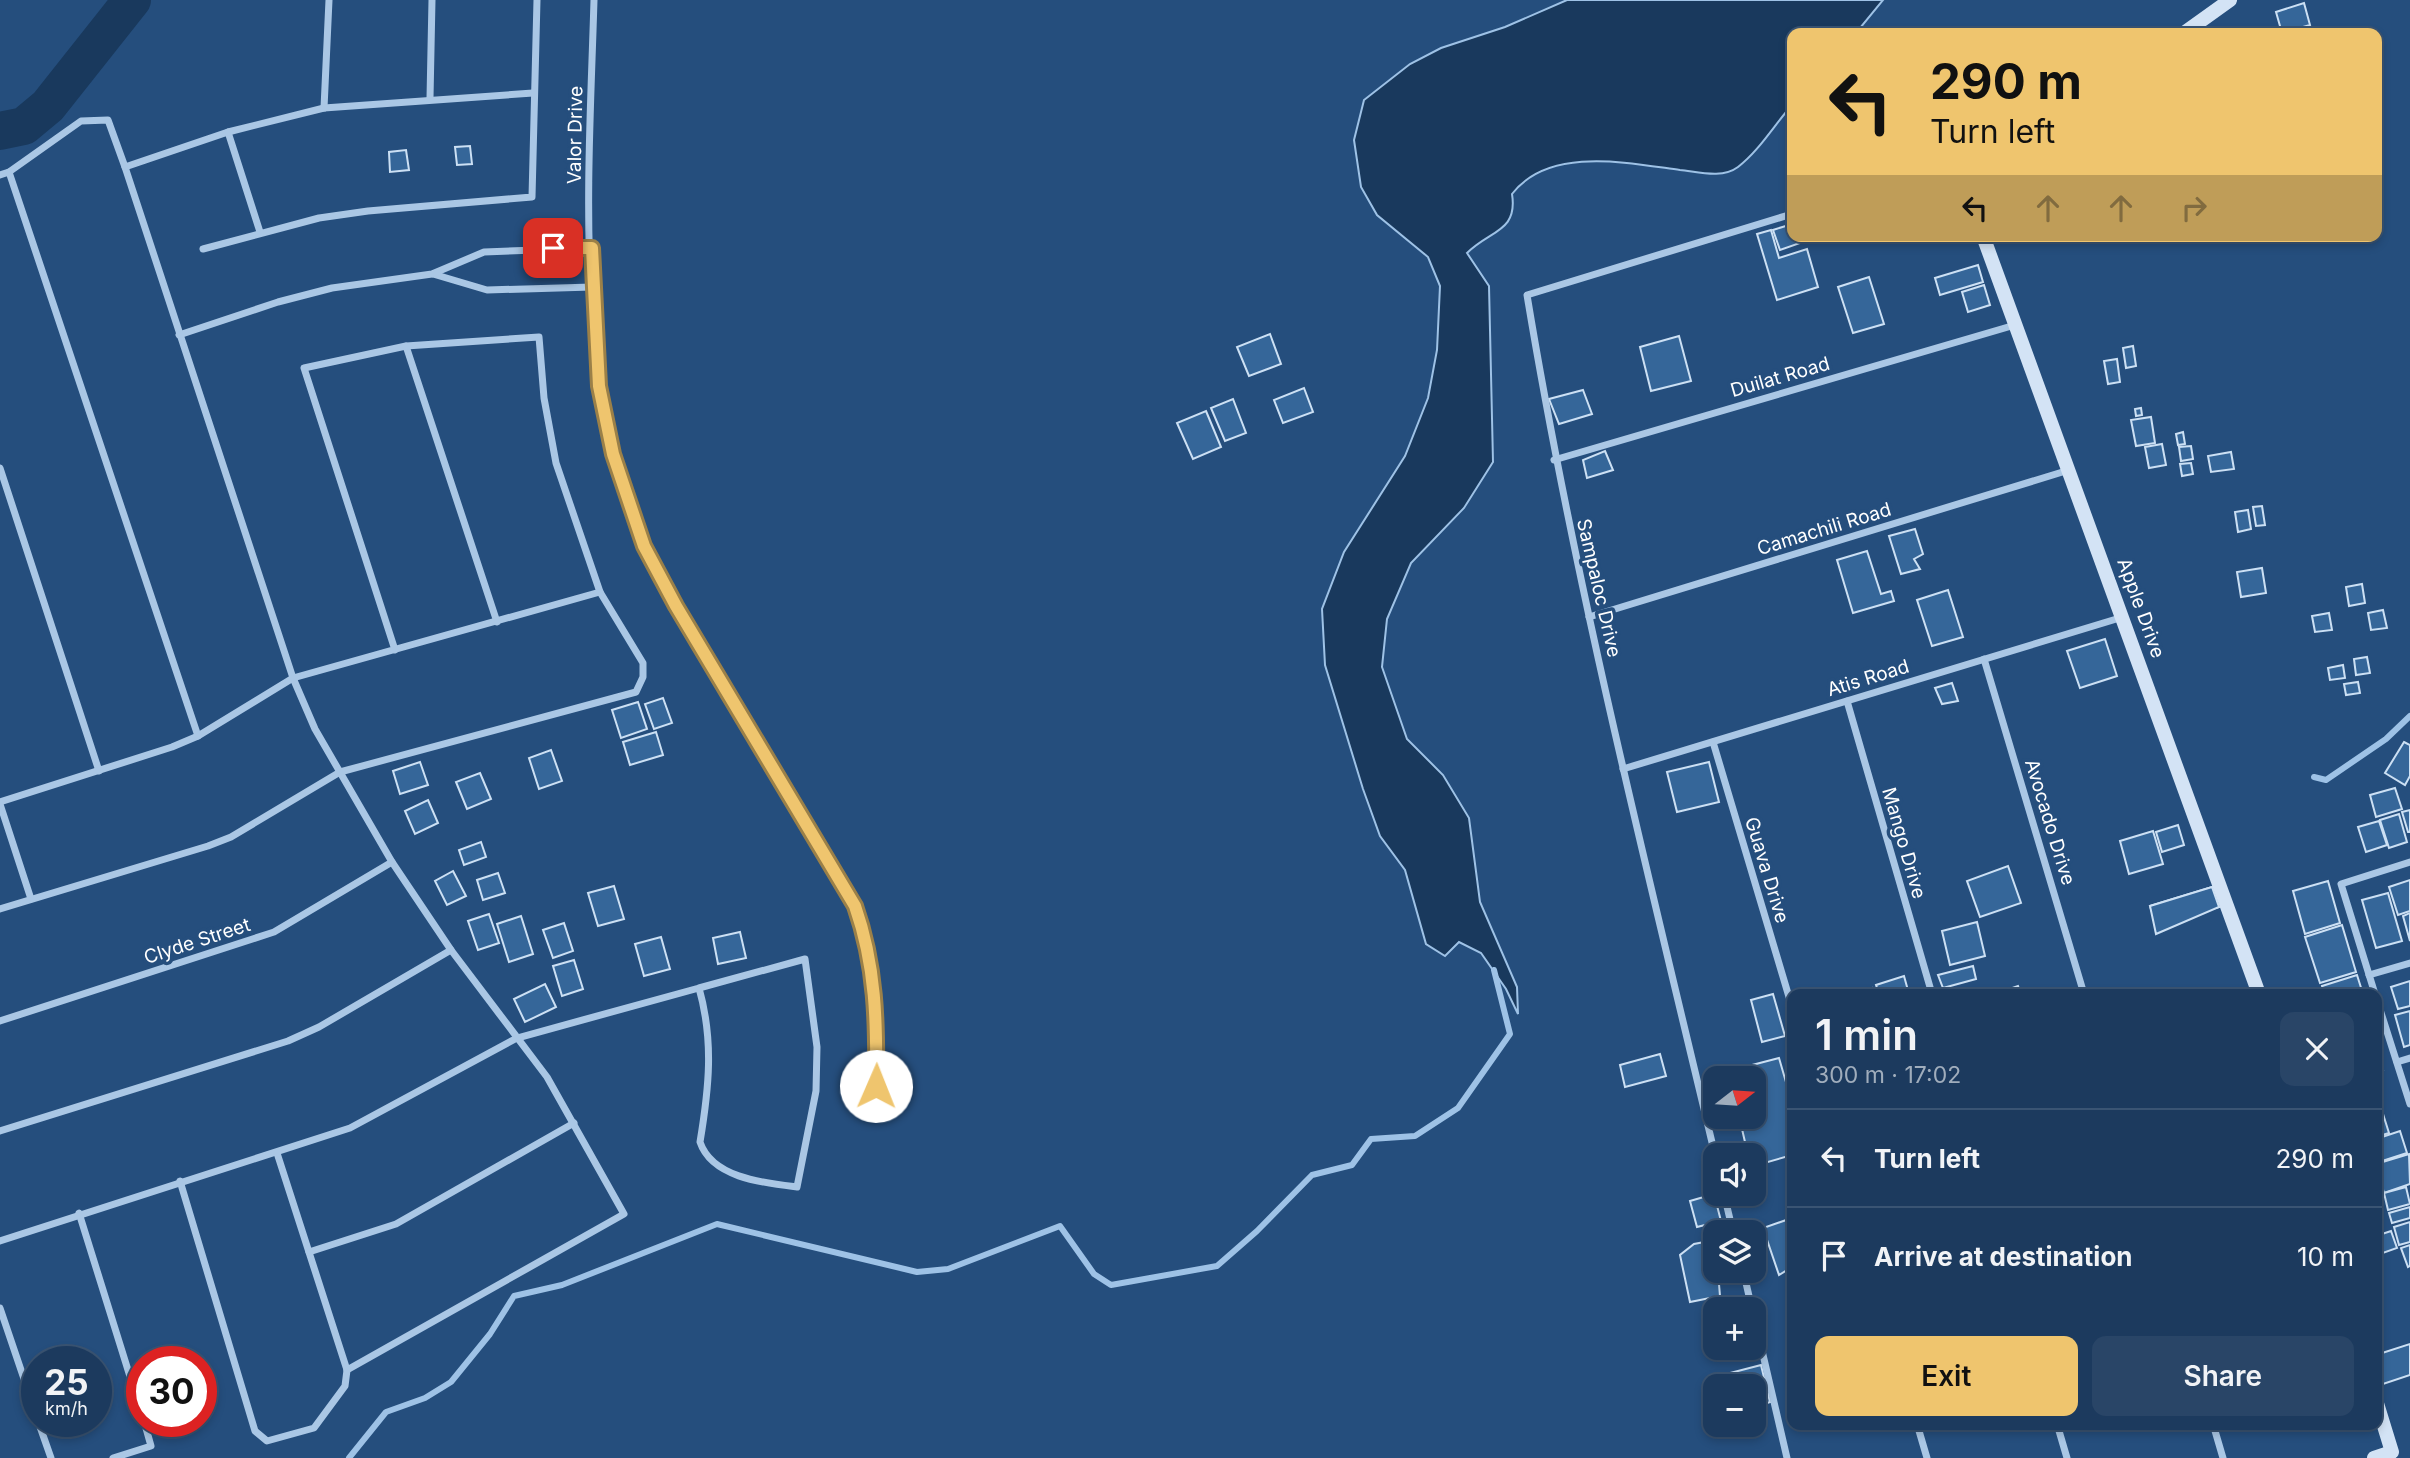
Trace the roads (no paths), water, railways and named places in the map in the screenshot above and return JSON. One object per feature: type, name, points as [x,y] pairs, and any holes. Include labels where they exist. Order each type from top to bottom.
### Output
[{"type":"street","points":[[324,108],[329,0]]},
{"type":"street","points":[[430,98],[432,0]]},
{"type":"street","points":[[203,249],[260,232],[368,211],[532,197],[537,0]]},
{"type":"street","name":"Valor Drive","points":[[594,0],[590,156],[592,287],[599,386],[613,454],[644,546],[676,606],[855,906],[875,982],[876,1086]]},
{"type":"street","points":[[2191,28],[2230,0]]},
{"type":"street","points":[[125,167],[228,132],[324,108],[430,98],[533,93]]},
{"type":"street","points":[[0,175],[9,172],[81,121],[108,120],[293,678],[315,729],[392,862],[451,950],[547,1077],[624,1214],[347,1370]]},
{"type":"street","points":[[228,132],[260,232]]},
{"type":"street","points":[[9,172],[198,736]]},
{"type":"street","name":"Sampaloc Drive","points":[[1712,1143],[1623,769],[1554,460],[1527,295],[1787,216]]},
{"type":"street","name":"Apple Drive","points":[[1985,242],[2257,989]]},
{"type":"street","points":[[179,335],[278,302],[332,288],[432,274],[484,251],[592,248]]},
{"type":"street","points":[[432,274],[487,290],[592,287]]},
{"type":"street","name":"Duilat Road","points":[[1554,460],[2015,325]]},
{"type":"street","points":[[0,909],[231,837],[340,772],[635,692],[643,677],[643,663],[600,592],[556,463],[544,398],[539,337],[406,346],[304,368],[395,650]]},
{"type":"street","points":[[406,346],[497,622]]},
{"type":"street","points":[[0,468],[99,771]]},
{"type":"street","name":"Camachili Road","points":[[1589,617],[2069,470]]},
{"type":"street","points":[[32,899],[0,803],[198,736],[293,678],[600,592]]},
{"type":"street","name":"Atis Road","points":[[1623,769],[2123,617]]},
{"type":"street","name":"Avocado Drive","points":[[1984,659],[2083,989]]},
{"type":"street","name":"Mango Drive","points":[[1847,701],[1931,989]]},
{"type":"street","name":"Guava Drive","points":[[1713,742],[1787,990]]},
{"type":"street","name":"Clyde Street","points":[[0,1021],[274,932],[392,862]]},
{"type":"street","points":[[2374,989],[2341,884],[2410,862]]},
{"type":"street","points":[[0,1131],[288,1041],[319,1027],[451,950]]},
{"type":"street","points":[[0,1241],[79,1213],[277,1153],[349,1128],[517,1038],[805,958],[812,991],[817,1058],[816,1091],[797,1187],[762,1183],[729,1171],[704,1153],[700,1142],[711,1054],[707,1015],[699,988]]},
{"type":"street","points":[[2370,975],[2410,963]]},
{"type":"street","points":[[2382,1015],[2410,1104]]},
{"type":"street","points":[[2397,1062],[2410,1058]]},
{"type":"street","points":[[309,1252],[396,1224],[575,1123]]},
{"type":"street","points":[[180,1181],[255,1431],[267,1441],[314,1428],[345,1386],[347,1370],[277,1153]]},
{"type":"street","points":[[79,1213],[126,1364]]},
{"type":"street","points":[[0,1308],[21,1369]]},
{"type":"street","points":[[1764,1360],[1787,1458]]},
{"type":"street","points":[[2374,1458],[2393,1455],[2382,1419]]},
{"type":"street","points":[[1919,1430],[1927,1458]]},
{"type":"street","points":[[2059,1430],[2067,1458]]},
{"type":"street","points":[[2215,1430],[2223,1458]]},
{"type":"street","points":[[44,1437],[51,1458]]},
{"type":"street","points":[[113,1458],[151,1446],[148,1437]]},
{"type":"water","points":[[1567,0],[1883,0],[1860,28],[1787,28],[1787,111],[1746,161],[1732,171],[1710,174],[1590,161],[1547,169],[1528,179],[1512,194],[1513,207],[1506,223],[1467,253],[1489,286],[1493,462],[1464,508],[1411,563],[1387,619],[1382,667],[1407,739],[1443,775],[1469,818],[1480,902],[1517,987],[1518,1014],[1506,989],[1481,953],[1459,942],[1445,956],[1426,944],[1405,870],[1380,836],[1363,789],[1325,665],[1322,609],[1344,552],[1405,456],[1428,398],[1437,350],[1440,286],[1428,257],[1377,215],[1361,187],[1354,140],[1364,100],[1410,64],[1441,48],[1505,27]]},
{"type":"waterway","points":[[0,131],[24,126],[48,106],[132,0]]},
{"type":"waterway","points":[[2314,777],[2326,780],[2386,739],[2410,716]]},
{"type":"waterway","points":[[349,1458],[386,1412],[425,1398],[451,1382],[490,1334],[514,1296],[562,1285],[717,1224],[917,1272],[948,1269],[1060,1226],[1094,1274],[1111,1285],[1217,1266],[1257,1231],[1312,1175],[1352,1165],[1371,1139],[1415,1136],[1458,1108],[1510,1034],[1494,970]]}]
